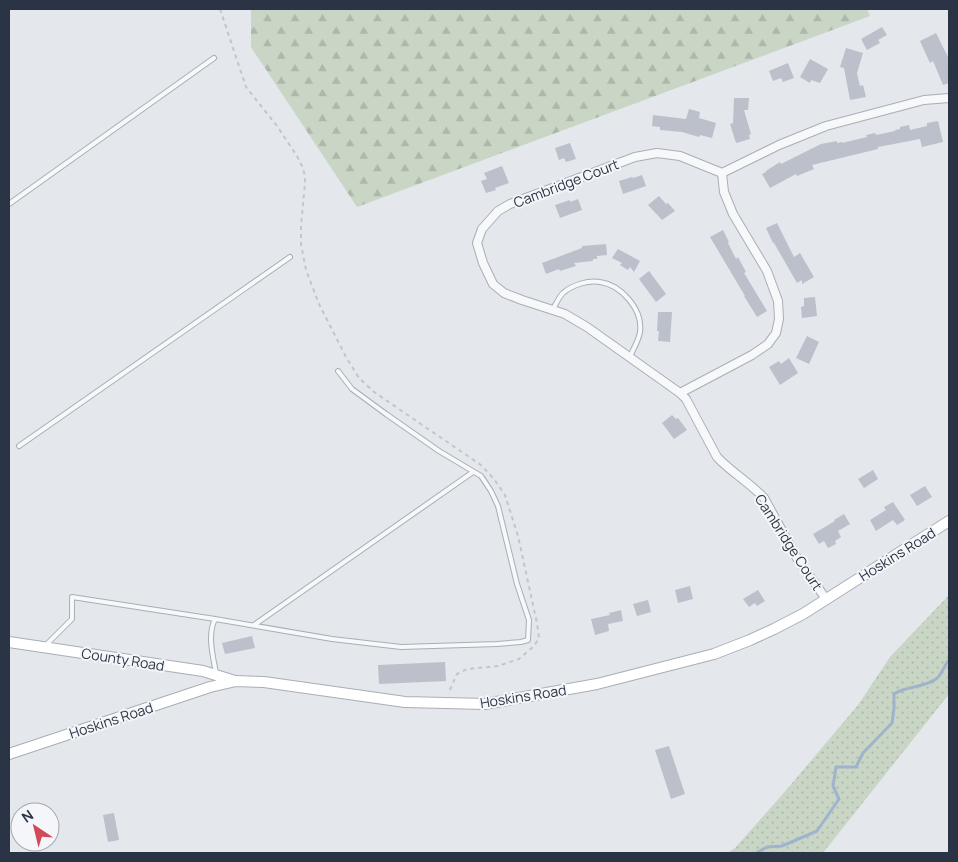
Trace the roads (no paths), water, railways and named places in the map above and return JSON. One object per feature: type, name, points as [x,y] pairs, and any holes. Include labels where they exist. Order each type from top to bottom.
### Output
[{"type":"street","points":[[680,393],[752,355],[768,344],[776,332],[779,319],[778,301],[767,271],[733,214],[724,192],[722,172],[779,144],[826,126],[924,100],[949,98]]},
{"type":"street","name":"Cambridge Court","points":[[722,172],[680,156],[657,153],[635,158],[510,204],[498,211],[482,229],[477,243],[483,263],[493,284],[504,292],[522,300],[553,309],[588,327],[686,399],[717,457],[764,498],[797,558],[826,599]]},
{"type":"street","name":"Hoskins Road","points":[[9,754],[210,687],[236,681],[264,682],[405,702],[485,704],[597,684],[723,650],[774,630],[803,614],[949,521]]},
{"type":"street","name":"County Road","points":[[9,642],[203,671],[236,681]]},
{"type":"lane","points":[[9,204],[214,58]]},
{"type":"lane","points":[[19,446],[290,257]]},
{"type":"lane","points":[[553,309],[563,294],[578,284],[600,282],[610,285],[629,299],[639,318],[640,332],[630,358]]},
{"type":"lane","points":[[44,647],[72,619],[72,597],[332,639],[401,647],[497,644],[528,640],[529,620],[517,584],[498,506],[481,476],[440,451],[379,409],[352,388],[338,371]]},
{"type":"lane","points":[[254,625],[473,472]]},
{"type":"lane","points":[[215,619],[212,625],[212,642],[216,675]]},
{"type":"waterway","points":[[756,853],[767,847],[782,846],[817,831],[839,799],[833,786],[836,767],[856,767],[863,753],[892,723],[894,694],[936,679],[949,660]]}]
